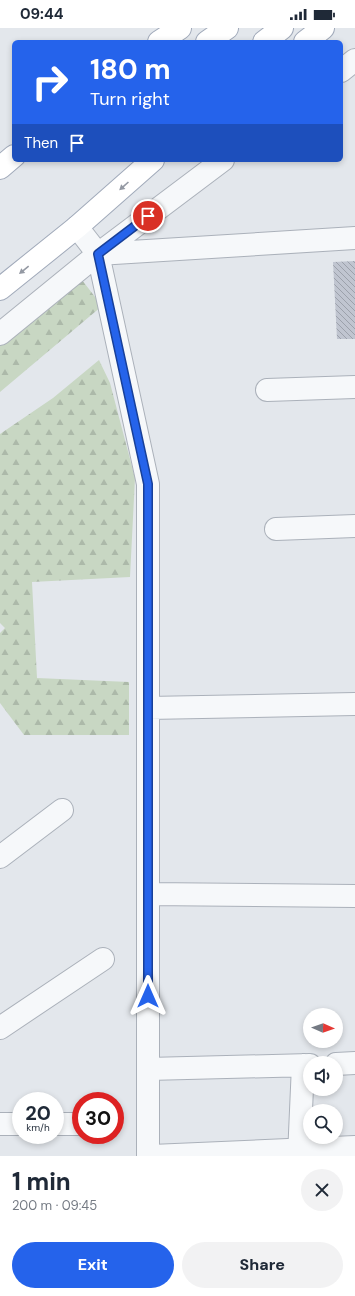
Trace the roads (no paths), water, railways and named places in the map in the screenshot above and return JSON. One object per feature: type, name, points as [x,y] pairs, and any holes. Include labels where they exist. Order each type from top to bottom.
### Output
[{"type":"main road","points":[[162,40],[180,28]]},
{"type":"main road","points":[[210,40],[227,28]]},
{"type":"main road","points":[[267,40],[282,28]]},
{"type":"main road","points":[[308,40],[323,28]]},
{"type":"main road","points":[[0,168],[12,158]]},
{"type":"main road","points":[[0,289],[77,227],[151,162]]},
{"type":"street","points":[[343,69],[355,60]]},
{"type":"street","points":[[0,334],[98,254],[220,162]]},
{"type":"street","points":[[77,227],[98,254],[148,484],[148,1156]]},
{"type":"street","points":[[98,254],[355,238]]},
{"type":"street","points":[[267,390],[355,387]]},
{"type":"street","points":[[276,529],[355,526]]},
{"type":"street","points":[[148,708],[355,704]]},
{"type":"street","points":[[0,857],[62,810]]},
{"type":"street","points":[[148,894],[355,896]]},
{"type":"street","points":[[0,1028],[103,959]]},
{"type":"street","points":[[343,1064],[355,1063]]},
{"type":"street","points":[[148,1069],[303,1065]]},
{"type":"street","points":[[299,1153],[304,1096]]},
{"type":"street","points":[[0,1124],[12,1124]]},
{"type":"street","points":[[152,1156],[299,1153],[355,1147]]}]
